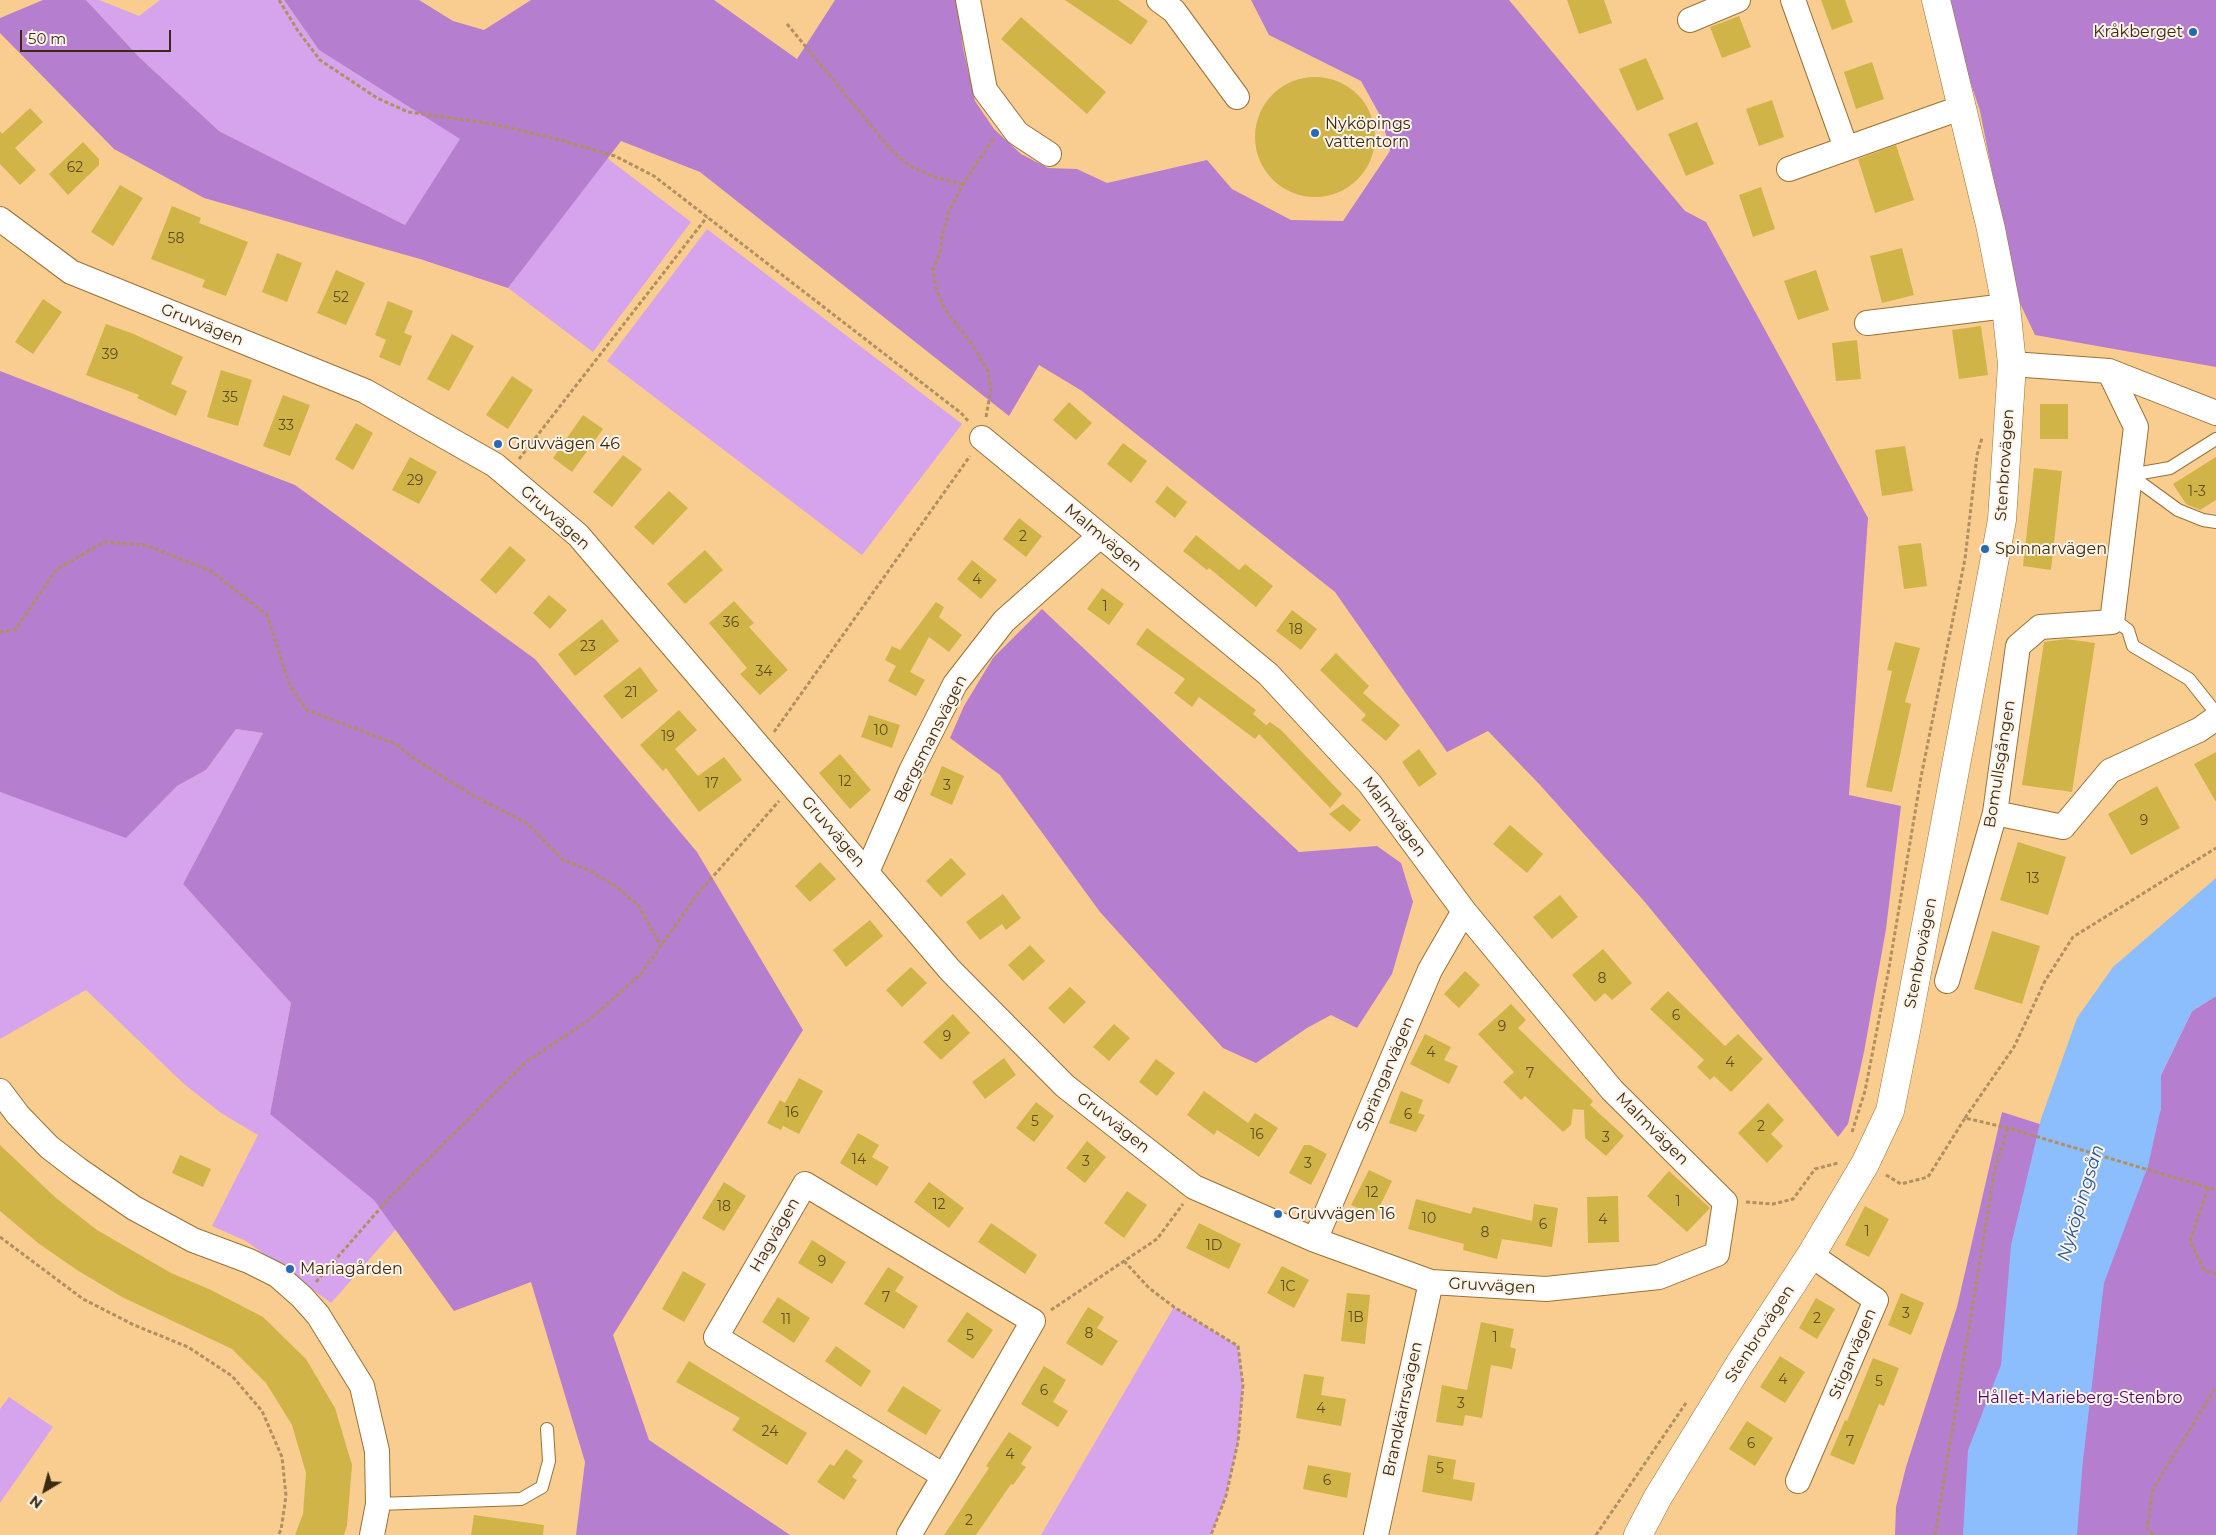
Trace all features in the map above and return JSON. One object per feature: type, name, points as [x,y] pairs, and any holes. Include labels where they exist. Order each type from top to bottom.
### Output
[{"type":"street","points":[[968,0],[985,90],[1017,133],[1049,154]]},
{"type":"street","points":[[1159,0],[1174,11],[1237,97]]},
{"type":"street","points":[[1690,20],[1738,0]]},
{"type":"street","points":[[1793,0],[1846,148]]},
{"type":"street","name":"Stenbrovägen","points":[[1638,1535],[1658,1497],[1738,1365],[1811,1255],[1865,1164],[1890,1111],[1906,1031],[2002,520],[2012,364],[2006,306],[1963,107],[1936,0]]},
{"type":"street","points":[[1789,169],[1963,107]]},
{"type":"street","name":"Gruvvägen","points":[[0,219],[70,272],[365,390],[495,465],[578,535],[950,970],[1065,1086],[1194,1187],[1315,1240],[1431,1282],[1546,1289],[1659,1277],[1717,1254],[1725,1202]]},
{"type":"street","points":[[1867,323],[2006,306]]},
{"type":"street","points":[[2012,364],[2109,371],[2216,412]]},
{"type":"street","points":[[2109,371],[2136,427],[2112,618]]},
{"type":"street","name":"Malmvägen","points":[[982,438],[1268,674],[1370,784],[1464,911],[1612,1090],[1725,1202]]},
{"type":"street","name":"Bergsmansvägen","points":[[867,872],[911,771],[955,684],[1004,621],[1100,536]]},
{"type":"street","name":"Bomullsgången","points":[[1947,981],[1995,813],[2018,646],[2040,627],[2112,622],[2112,618]]},
{"type":"street","points":[[1995,813],[2063,827],[2110,771],[2199,730],[2216,718]]},
{"type":"street","name":"Sprängarvägen","points":[[1315,1240],[1430,970],[1464,911]]},
{"type":"street","points":[[0,1091],[18,1115],[49,1147],[79,1170],[134,1208],[193,1240],[249,1261],[277,1275],[302,1297],[318,1315],[362,1386],[376,1451],[378,1504],[372,1535]]},
{"type":"street","name":"Hagvägen","points":[[944,1476],[716,1337],[721,1328],[806,1184],[1033,1321]]},
{"type":"street","name":"Stigarvägen","points":[[1798,1481],[1876,1300],[1811,1255]]},
{"type":"street","name":"Brandkärrsvägen","points":[[1376,1535],[1431,1282]]},
{"type":"street","points":[[909,1535],[1033,1321]]},
{"type":"lane","points":[[2130,475],[2170,468],[2216,438]]},
{"type":"lane","points":[[2130,475],[2178,510],[2203,520],[2216,522]]},
{"type":"lane","points":[[2112,618],[2128,630],[2133,646],[2189,679],[2216,713]]},
{"type":"lane","points":[[378,1504],[521,1499],[542,1487],[549,1461],[547,1429]]},
{"type":"path","points":[[279,0],[298,31],[320,60],[377,98],[408,112],[494,124],[615,156],[654,176],[961,413],[982,438]]},
{"type":"path","points":[[787,24],[893,152],[910,166],[934,177],[963,184]]},
{"type":"path","points":[[762,749],[982,438],[991,389],[988,371],[971,343],[944,308],[936,288],[932,270],[941,249],[942,236],[949,211],[963,184],[1006,118]]},
{"type":"path","points":[[507,475],[708,217]]},
{"type":"path","points":[[1851,1135],[1865,1091],[1889,968],[1921,777],[1965,559],[1976,455],[1985,429]]},
{"type":"path","points":[[0,632],[15,630],[57,569],[104,542],[145,545],[211,571],[267,615],[290,686],[307,710],[396,744],[413,758],[477,798],[527,823],[563,860],[589,870],[618,888],[638,905],[661,946]]},
{"type":"path","points":[[302,1297],[391,1196],[525,1063],[589,1020],[641,974],[696,896],[793,785]]},
{"type":"path","points":[[1965,1118],[2014,1047],[2045,980],[2073,938],[2216,848]]},
{"type":"path","points":[[1935,1535],[1995,1169],[2008,1128]]},
{"type":"path","points":[[2015,1130],[2216,1190]]},
{"type":"path","points":[[1725,1202],[1773,1204],[1793,1199],[1815,1169],[1843,1162]]},
{"type":"path","points":[[1033,1321],[1158,1239],[1194,1187]]},
{"type":"path","points":[[2208,1188],[2190,1241],[2205,1271],[2216,1274]]},
{"type":"path","points":[[0,1237],[83,1300],[134,1325],[188,1347],[232,1376],[262,1411],[282,1457],[286,1496],[281,1530],[278,1535]]},
{"type":"path","points":[[1124,1261],[1149,1288],[1238,1346],[1244,1385],[1238,1442],[1226,1496],[1211,1535]]},
{"type":"path","points":[[2153,1535],[2147,1528],[2154,1489],[2216,1387]]},
{"type":"shaded area","points":[[86,0],[99,0],[139,16],[160,0],[284,0],[319,50],[461,139],[405,225],[219,131],[140,58]]},
{"type":"shaded area","points":[[607,158],[691,222],[593,352],[508,288]]},
{"type":"shaded area","points":[[707,229],[962,424],[862,555],[607,361]]},
{"type":"shaded area","points":[[236,729],[263,733],[183,884],[291,1003],[270,1114],[374,1199],[396,1229],[331,1303],[246,1241],[212,1226],[258,1135],[221,1113],[184,1084],[86,990],[0,1039],[0,792],[126,837],[177,786],[206,770]]},
{"type":"shaded area","points":[[1174,1307],[1238,1346],[1243,1385],[1238,1442],[1226,1496],[1211,1535],[1041,1535]]},
{"type":"shaded area","points":[[9,1397],[53,1427],[0,1503],[0,1409]]},
{"type":"green space","points":[[43,0],[86,0],[140,58],[219,131],[405,225],[460,139],[319,50],[284,0],[419,0],[453,21],[484,30],[531,0],[714,0],[797,59],[835,0],[957,0],[963,48],[975,101],[994,129],[1021,154],[1048,168],[1077,169],[1107,183],[1207,160],[1232,189],[1291,220],[1343,221],[1390,151],[1382,119],[1361,81],[1269,35],[1251,0],[1509,0],[1685,211],[1706,222],[1868,518],[1849,795],[1901,806],[1886,929],[1864,1052],[1848,1124],[1838,1137],[1644,901],[1540,785],[1488,731],[1447,752],[1335,592],[1082,391],[1039,365],[1009,416],[700,172],[621,141],[508,288],[420,259],[204,198],[114,149],[0,33],[0,18]]},
{"type":"green space","points":[[1945,0],[2216,0],[2216,367],[2035,335],[2017,297],[1980,111]]},
{"type":"green space","points":[[0,371],[295,485],[535,659],[697,852],[803,1030],[613,1335],[649,1440],[790,1535],[576,1535],[585,1462],[531,1282],[454,1311],[374,1200],[270,1114],[291,1003],[183,884],[263,733],[236,729],[206,770],[177,786],[126,838],[0,792]]},
{"type":"green space","points":[[1042,609],[1299,852],[1377,846],[1401,863],[1413,902],[1392,974],[1357,1028],[1331,1015],[1307,1028],[1256,1063],[1223,1048],[1100,912],[1000,775],[950,738],[964,706],[993,658]]},
{"type":"green space","name":"Hållet-Marieberg-Stenbro","points":[[2216,996],[2216,1535],[1895,1535],[1896,1507],[1906,1467],[1957,1307],[2002,1112],[2143,1157],[2161,1108],[2161,1075],[2192,1011]]},
{"type":"water","name":"Nyköpingsån","points":[[2216,878],[2216,996],[2192,1011],[2161,1075],[2161,1108],[2148,1166],[2104,1283],[2083,1460],[2077,1535],[1963,1535],[1968,1450],[2001,1365],[2011,1245],[2041,1119],[2077,1018],[2113,967]]},
{"type":"building","points":[[1065,0],[1118,0],[1148,21],[1131,45]]},
{"type":"building","points":[[1567,0],[1604,0],[1612,23],[1579,34]]},
{"type":"building","points":[[1821,0],[1845,0],[1853,22],[1832,30]]},
{"type":"building","points":[[1739,16],[1751,47],[1722,58],[1710,27]]},
{"type":"building","points":[[1021,17],[1106,92],[1087,114],[1001,39]]},
{"type":"building","points":[[1646,58],[1664,99],[1637,111],[1619,69]]},
{"type":"building","points":[[1872,62],[1884,99],[1856,109],[1844,72]]},
{"type":"building","name":"Nyköpings vattentorn","points":[[1315,77],[1338,81],[1358,94],[1371,114],[1375,137],[1371,160],[1358,180],[1338,193],[1315,197],[1292,193],[1272,180],[1259,160],[1255,137],[1259,114],[1272,94],[1292,81]]},
{"type":"building","points":[[1772,100],[1784,137],[1759,146],[1746,109]]},
{"type":"building","points":[[30,108],[43,122],[15,148],[36,170],[20,185],[0,164],[0,131],[2,134]]},
{"type":"building","points":[[1697,122],[1714,164],[1686,176],[1668,134]]},
{"type":"building","points":[[83,142],[99,159],[99,165],[68,195],[49,174]]},
{"type":"building","points":[[1896,145],[1914,200],[1875,213],[1858,159]]},
{"type":"building","points":[[120,185],[143,198],[113,246],[91,232]]},
{"type":"building","points":[[1761,187],[1775,229],[1753,237],[1739,195]]},
{"type":"building","points":[[172,206],[201,218],[199,223],[248,242],[226,296],[202,287],[205,280],[151,259]]},
{"type":"building","points":[[1902,248],[1914,295],[1882,303],[1870,256]]},
{"type":"building","points":[[277,253],[302,263],[287,302],[262,292]]},
{"type":"building","points":[[336,270],[365,283],[346,325],[317,313]]},
{"type":"building","points":[[1816,270],[1829,310],[1798,320],[1784,281]]},
{"type":"building","points":[[43,299],[62,312],[33,354],[15,342]]},
{"type":"building","points":[[388,301],[413,311],[404,333],[412,336],[400,366],[379,357],[386,340],[375,335]]},
{"type":"building","points":[[106,324],[134,334],[183,357],[171,384],[187,391],[176,416],[137,398],[139,395],[86,375]]},
{"type":"building","points":[[1981,326],[1988,375],[1959,379],[1952,330]]},
{"type":"building","points":[[452,334],[474,346],[449,391],[427,379]]},
{"type":"building","points":[[1857,340],[1861,379],[1836,381],[1832,343]]},
{"type":"building","points":[[221,370],[252,380],[238,426],[207,417]]},
{"type":"building","points":[[512,376],[533,390],[508,429],[486,415]]},
{"type":"building","points":[[283,395],[310,405],[290,456],[263,446]]},
{"type":"building","points":[[1069,402],[1092,423],[1076,440],[1053,420]]},
{"type":"building","points":[[2040,404],[2068,404],[2068,439],[2040,439]]},
{"type":"building","points":[[583,415],[603,429],[572,472],[553,458]]},
{"type":"building","points":[[356,423],[373,433],[353,470],[335,459]]},
{"type":"building","points":[[1123,443],[1147,461],[1131,483],[1107,464]]},
{"type":"building","points":[[1905,446],[1913,491],[1882,496],[1875,450]]},
{"type":"building","points":[[623,455],[642,469],[612,507],[593,492]]},
{"type":"building","points":[[410,457],[437,472],[419,504],[392,490]]},
{"type":"building","points":[[2216,457],[2216,500],[2200,510],[2186,504],[2173,484]]},
{"type":"building","points":[[2034,468],[2062,471],[2051,570],[2023,566]]},
{"type":"building","points":[[1167,486],[1187,502],[1175,518],[1155,502]]},
{"type":"building","points":[[669,491],[688,508],[653,545],[634,527]]},
{"type":"building","points":[[1019,518],[1042,536],[1026,557],[1003,539]]},
{"type":"building","points":[[1196,535],[1239,570],[1245,564],[1273,586],[1256,607],[1209,568],[1207,570],[1183,551]]},
{"type":"building","points":[[1921,543],[1927,586],[1904,589],[1898,546]]},
{"type":"building","points":[[510,546],[526,560],[496,594],[480,580]]},
{"type":"building","points":[[705,550],[723,570],[685,604],[667,584]]},
{"type":"building","points":[[972,560],[997,580],[981,599],[957,579]]},
{"type":"building","points":[[1102,588],[1124,604],[1109,625],[1087,609]]},
{"type":"building","points":[[549,595],[567,610],[550,629],[533,613]]},
{"type":"building","points":[[734,601],[754,623],[749,627],[788,670],[760,695],[740,674],[747,668],[709,623]]},
{"type":"building","points":[[936,602],[944,607],[939,617],[962,635],[949,652],[929,637],[910,672],[925,680],[916,696],[888,681],[896,666],[885,660],[892,646],[900,650]]},
{"type":"building","points":[[1292,610],[1317,629],[1301,650],[1276,631]]},
{"type":"building","points":[[602,619],[619,641],[575,676],[558,654]]},
{"type":"building","points":[[1147,628],[1256,710],[1253,714],[1266,725],[1264,727],[1270,722],[1281,730],[1342,794],[1330,808],[1259,734],[1255,739],[1199,697],[1192,707],[1174,693],[1185,679],[1136,644]]},
{"type":"building","points":[[2066,639],[2095,643],[2072,792],[2022,785],[2044,642]]},
{"type":"building","points":[[1895,642],[1920,648],[1905,702],[1911,704],[1892,792],[1866,787],[1892,671],[1887,670]]},
{"type":"building","points":[[1336,653],[1369,686],[1363,693],[1400,725],[1386,741],[1361,720],[1366,715],[1320,670]]},
{"type":"building","points":[[640,667],[658,691],[622,719],[603,696]]},
{"type":"building","points":[[679,710],[697,730],[675,749],[698,776],[724,757],[742,780],[699,812],[666,768],[663,771],[640,745]]},
{"type":"building","points":[[869,715],[900,725],[892,748],[861,737]]},
{"type":"building","points":[[1419,749],[1437,774],[1419,787],[1402,762]]},
{"type":"building","points":[[2216,752],[2216,802],[2194,764]]},
{"type":"building","points":[[840,754],[871,790],[850,809],[819,773]]},
{"type":"building","points":[[942,766],[964,776],[952,805],[930,795]]},
{"type":"building","points":[[2157,786],[2180,828],[2131,855],[2108,814]]},
{"type":"building","points":[[1343,804],[1361,820],[1350,832],[1329,814]]},
{"type":"building","points":[[1510,825],[1543,854],[1527,873],[1493,844]]},
{"type":"building","points":[[2018,842],[2066,857],[2048,915],[2000,900]]},
{"type":"building","points":[[951,858],[966,874],[941,897],[926,881]]},
{"type":"building","points":[[820,862],[836,879],[810,902],[795,886]]},
{"type":"building","points":[[1003,894],[1021,918],[1006,930],[1002,924],[980,940],[966,922]]},
{"type":"building","points":[[1560,895],[1578,917],[1552,939],[1533,917]]},
{"type":"building","points":[[870,920],[883,936],[846,967],[833,950]]},
{"type":"building","points":[[1992,931],[2040,946],[2022,1004],[1974,989]]},
{"type":"building","points":[[1030,945],[1045,961],[1023,981],[1008,965]]},
{"type":"building","points":[[1603,949],[1632,983],[1612,1000],[1605,993],[1595,1002],[1572,975]]},
{"type":"building","points":[[911,967],[927,983],[902,1007],[886,990]]},
{"type":"building","points":[[1465,971],[1480,985],[1459,1008],[1444,994]]},
{"type":"building","points":[[1070,987],[1086,1002],[1064,1024],[1048,1008]]},
{"type":"building","points":[[1668,991],[1725,1046],[1738,1034],[1763,1059],[1731,1092],[1714,1076],[1710,1080],[1697,1067],[1704,1060],[1650,1009]]},
{"type":"building","points":[[1511,1004],[1526,1020],[1518,1028],[1593,1101],[1590,1105],[1624,1136],[1606,1156],[1585,1138],[1584,1110],[1573,1109],[1571,1125],[1563,1132],[1525,1096],[1521,1100],[1503,1082],[1514,1072],[1478,1034]]},
{"type":"building","points":[[953,1014],[970,1033],[941,1060],[923,1042]]},
{"type":"building","points":[[1114,1024],[1130,1038],[1109,1061],[1093,1047]]},
{"type":"building","points":[[1425,1034],[1451,1047],[1444,1060],[1458,1066],[1449,1084],[1410,1064]]},
{"type":"building","points":[[1004,1058],[1016,1075],[985,1099],[972,1082]]},
{"type":"building","points":[[1156,1059],[1175,1073],[1157,1096],[1139,1082]]},
{"type":"building","points":[[799,1078],[823,1091],[799,1134],[783,1126],[781,1130],[767,1123],[780,1100],[785,1103]]},
{"type":"building","points":[[1204,1091],[1248,1123],[1255,1113],[1278,1128],[1259,1157],[1217,1130],[1214,1135],[1187,1115]]},
{"type":"building","points":[[1401,1091],[1423,1100],[1418,1113],[1425,1115],[1416,1132],[1389,1123]]},
{"type":"building","points":[[1036,1102],[1054,1116],[1034,1142],[1016,1128]]},
{"type":"building","points":[[1768,1103],[1784,1120],[1771,1134],[1783,1146],[1767,1163],[1738,1133]]},
{"type":"building","points":[[858,1133],[879,1145],[872,1157],[889,1167],[877,1186],[840,1163]]},
{"type":"building","points":[[1087,1141],[1106,1157],[1085,1183],[1066,1168]]},
{"type":"building","points":[[0,1145],[56,1198],[97,1230],[171,1273],[211,1290],[263,1317],[306,1359],[335,1408],[352,1465],[347,1525],[344,1535],[295,1535],[303,1514],[306,1473],[292,1425],[266,1383],[232,1349],[122,1297],[77,1270],[38,1243],[0,1211]]},
{"type":"building","points":[[1304,1145],[1310,1145],[1327,1154],[1311,1185],[1289,1173]]},
{"type":"building","points":[[180,1155],[211,1169],[203,1187],[172,1173]]},
{"type":"building","points":[[1369,1170],[1392,1181],[1375,1216],[1351,1205]]},
{"type":"building","points":[[1669,1171],[1710,1208],[1687,1232],[1647,1196]]},
{"type":"building","points":[[724,1182],[746,1196],[724,1231],[702,1218]]},
{"type":"building","points":[[929,1182],[964,1208],[949,1228],[914,1202]]},
{"type":"building","points":[[1127,1191],[1147,1205],[1124,1238],[1104,1223]]},
{"type":"building","points":[[1618,1196],[1619,1242],[1588,1243],[1587,1197]]},
{"type":"building","points":[[1416,1199],[1471,1214],[1473,1207],[1532,1221],[1534,1204],[1558,1208],[1552,1247],[1502,1239],[1497,1259],[1463,1250],[1464,1244],[1408,1229]]},
{"type":"building","points":[[1865,1206],[1889,1219],[1869,1257],[1845,1245]]},
{"type":"building","points":[[991,1223],[1037,1255],[1025,1274],[978,1242]]},
{"type":"building","points":[[1199,1223],[1241,1244],[1229,1269],[1186,1248]]},
{"type":"building","points":[[812,1240],[846,1262],[832,1284],[798,1263]]},
{"type":"building","points":[[1282,1266],[1309,1280],[1294,1308],[1267,1293]]},
{"type":"building","points":[[888,1267],[904,1277],[895,1291],[918,1306],[904,1329],[864,1304]]},
{"type":"building","points":[[683,1271],[706,1284],[684,1322],[662,1309]]},
{"type":"building","points":[[1347,1293],[1370,1295],[1365,1344],[1341,1341]]},
{"type":"building","points":[[1901,1293],[1924,1303],[1911,1335],[1888,1325]]},
{"type":"building","points":[[778,1297],[810,1318],[794,1343],[762,1322]]},
{"type":"building","points":[[1816,1298],[1835,1309],[1817,1339],[1799,1328]]},
{"type":"building","points":[[1088,1307],[1104,1317],[1097,1328],[1118,1341],[1102,1366],[1066,1343]]},
{"type":"building","points":[[967,1312],[993,1330],[973,1359],[947,1341]]},
{"type":"building","points":[[1481,1322],[1514,1329],[1510,1347],[1516,1349],[1512,1369],[1491,1365],[1482,1418],[1465,1415],[1463,1426],[1436,1422],[1442,1385],[1467,1390]]},
{"type":"building","points":[[836,1346],[871,1371],[861,1387],[825,1361]]},
{"type":"building","points":[[1780,1356],[1805,1372],[1785,1403],[1760,1387]]},
{"type":"building","points":[[1873,1358],[1899,1368],[1884,1406],[1879,1404],[1854,1465],[1830,1455],[1845,1420],[1847,1421]]},
{"type":"building","points":[[689,1361],[807,1433],[787,1465],[732,1430],[740,1418],[676,1382]]},
{"type":"building","points":[[1044,1366],[1066,1380],[1053,1402],[1068,1411],[1058,1427],[1021,1404]]},
{"type":"building","points":[[1304,1374],[1324,1377],[1321,1395],[1346,1399],[1341,1426],[1296,1418]]},
{"type":"building","points":[[903,1386],[941,1410],[926,1435],[887,1411]]},
{"type":"building","points":[[1747,1421],[1773,1438],[1755,1466],[1729,1449]]},
{"type":"building","points":[[1009,1432],[1032,1447],[1021,1464],[1026,1467],[1013,1485],[1011,1484],[976,1535],[944,1535],[989,1468],[986,1466]]},
{"type":"building","points":[[846,1449],[863,1461],[852,1477],[857,1480],[844,1500],[817,1482],[830,1464],[834,1466]]},
{"type":"building","points":[[1428,1455],[1456,1460],[1453,1479],[1475,1483],[1472,1501],[1422,1492]]},
{"type":"building","points":[[1308,1465],[1351,1473],[1347,1498],[1303,1489]]},
{"type":"building","points":[[474,1515],[544,1525],[543,1535],[471,1535]]},
{"type":"place","name":"Kråkberget","points":[[2193,32]]},
{"type":"place","name":"Nyköpings vattentorn","points":[[1315,133]]},
{"type":"place","name":"Gruvvägen 46","points":[[498,444]]},
{"type":"place","name":"Spinnarvägen","points":[[1985,549]]},
{"type":"place","name":"Gruvvägen 16","points":[[1278,1214]]},
{"type":"place","name":"Mariagården","points":[[290,1269]]}]
